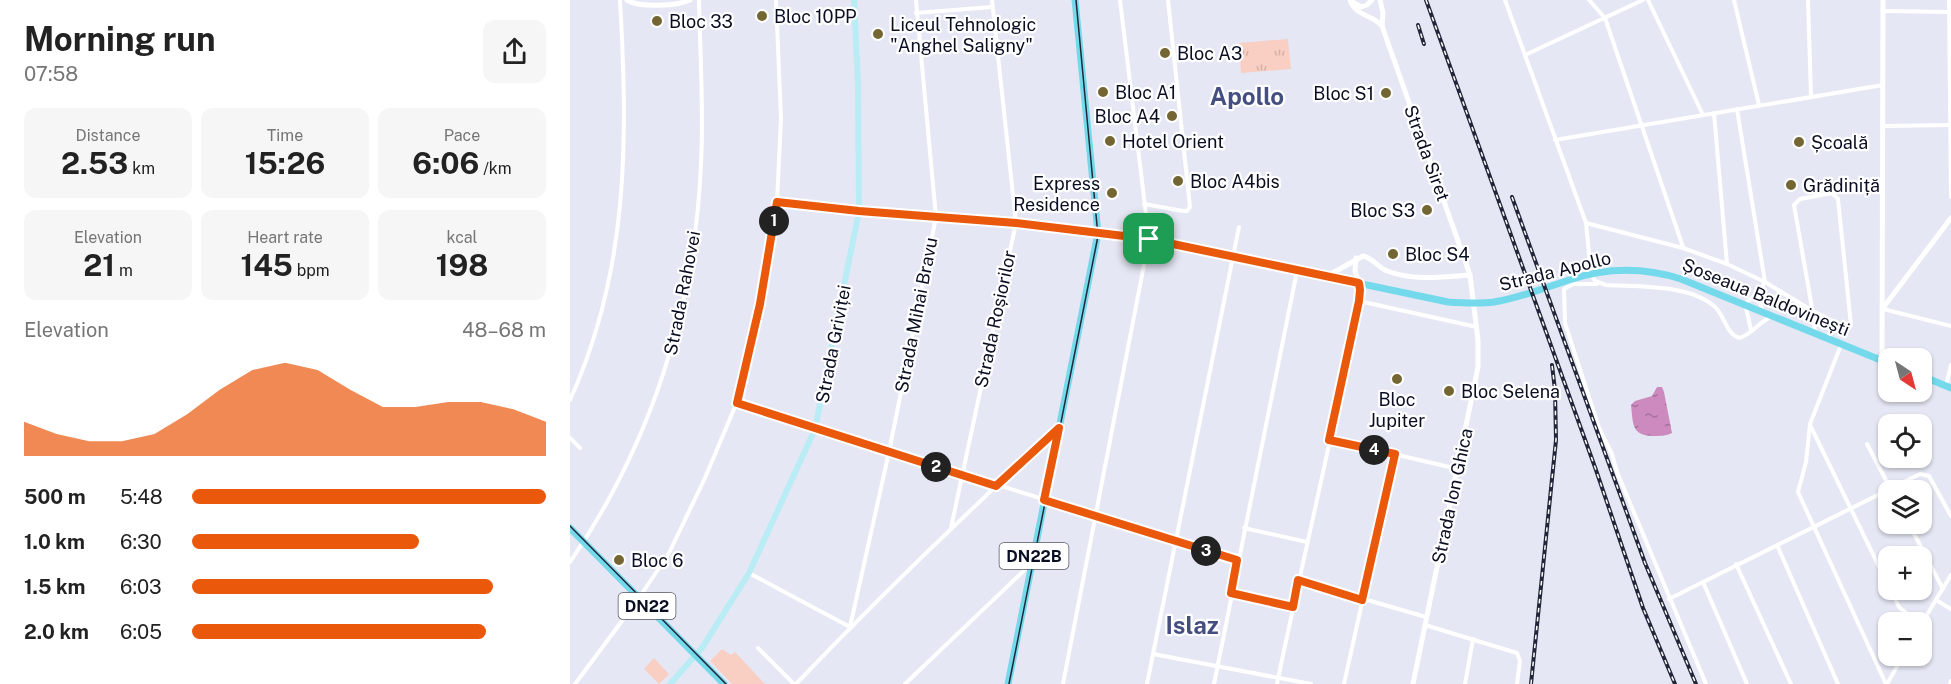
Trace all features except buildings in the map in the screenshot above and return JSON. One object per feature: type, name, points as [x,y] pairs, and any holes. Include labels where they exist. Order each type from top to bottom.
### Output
[{"type":"main road","name":"Strada Griviței","points":[[670,684],[696,656],[718,625],[749,573],[815,429],[859,211],[858,84],[854,0]]},
{"type":"main road","name":"DN22B","points":[[1008,684],[1098,233],[1075,0]]},
{"type":"main road","name":"Strada Apollo","points":[[1098,233],[1149,239],[1448,302],[1483,303],[1503,300],[1592,273],[1629,269]]},
{"type":"main road","name":"Șoseaua Baldovinești","points":[[1629,269],[1671,276],[1745,303],[1878,359]]},
{"type":"main road","points":[[1932,380],[1949,387]]},
{"type":"main road","name":"DN22","points":[[570,528],[724,684]]},
{"type":"street","points":[[570,400],[583,371],[597,329],[621,202],[625,93],[620,0]]},
{"type":"street","points":[[627,0],[640,5],[690,0]]},
{"type":"street","name":"Strada Rahovei","points":[[570,562],[614,489],[648,416],[663,378],[679,323],[693,245],[701,175],[702,97],[699,0]]},
{"type":"street","points":[[575,684],[662,565],[680,532],[737,403],[760,304],[777,202],[781,118],[776,0]]},
{"type":"street","name":"Strada Mihai Bravu","points":[[850,627],[889,452],[936,217],[916,0]]},
{"type":"street","name":"Strada Roșiorilor","points":[[951,528],[1016,223],[992,0]]},
{"type":"street","points":[[1063,684],[1149,239],[1120,0]]},
{"type":"street","points":[[1143,204],[1183,212],[1190,207],[1168,0]]},
{"type":"street","points":[[1350,0],[1361,7],[1370,4],[1372,0]]},
{"type":"street","points":[[1350,0],[1355,10],[1378,21],[1382,26]]},
{"type":"street","name":"Strada Siret","points":[[1380,0],[1383,13],[1382,26],[1470,275],[1475,307]]},
{"type":"street","points":[[1505,0],[1586,223],[1591,274],[1595,281],[1601,284]]},
{"type":"street","points":[[1588,0],[1605,18],[1683,248]]},
{"type":"street","points":[[1525,55],[1642,0]]},
{"type":"street","points":[[1648,0],[1703,115]]},
{"type":"street","points":[[1734,0],[1759,105]]},
{"type":"street","points":[[1808,0],[1811,96]]},
{"type":"street","points":[[1883,0],[1882,309],[1884,348]]},
{"type":"street","points":[[1949,0],[1951,196]]},
{"type":"street","points":[[916,13],[992,7]]},
{"type":"street","points":[[1883,11],[1950,12]]},
{"type":"street","points":[[1555,140],[1883,84]]},
{"type":"street","points":[[1737,109],[1765,282],[1758,294],[1745,303],[1751,331]]},
{"type":"street","points":[[1714,113],[1727,264]]},
{"type":"street","points":[[1883,126],[1951,125]]},
{"type":"street","points":[[1586,223],[1683,248],[1727,264],[1765,282],[1811,310],[1848,329],[1851,324],[1836,196],[1828,193],[1800,198],[1795,202],[1811,310],[1815,333]]},
{"type":"street","name":"Strada Apollo","points":[[777,202],[1016,223],[1098,233]]},
{"type":"street","points":[[1882,309],[1951,218]]},
{"type":"street","points":[[1147,684],[1239,226]]},
{"type":"street","points":[[1326,276],[1360,256],[1368,257],[1385,270],[1410,276],[1470,275]]},
{"type":"street","points":[[1276,684],[1359,301],[1360,290],[1355,271],[1356,258]]},
{"type":"street","points":[[1214,684],[1237,560],[1297,271]]},
{"type":"street","points":[[1706,684],[1617,472],[1612,454],[1599,428],[1565,323],[1564,289],[1573,284],[1601,284],[1663,288],[1693,295],[1714,306],[1735,337],[1743,337],[1763,321],[1774,316]]},
{"type":"street","points":[[1758,294],[1762,311]]},
{"type":"street","points":[[1359,301],[1477,327]]},
{"type":"street","name":"Strada Ion Ghica","points":[[1413,684],[1459,469],[1478,367],[1475,307]]},
{"type":"street","points":[[1882,309],[1951,326]]},
{"type":"street","points":[[1841,344],[1810,424],[1806,462],[1798,492],[1886,684]]},
{"type":"street","points":[[1949,387],[1951,365]]},
{"type":"street","points":[[737,403],[1237,560]]},
{"type":"street","points":[[1810,424],[1878,564]]},
{"type":"street","points":[[758,648],[794,684],[951,528],[1059,428]]},
{"type":"street","points":[[570,438],[580,448]]},
{"type":"street","points":[[1329,440],[1459,469]]},
{"type":"street","points":[[1867,444],[1886,480]]},
{"type":"street","points":[[1344,684],[1395,454]]},
{"type":"street","points":[[1909,480],[1920,474],[1926,474],[1932,480]]},
{"type":"street","points":[[1932,481],[1951,516]]},
{"type":"street","points":[[1669,598],[1878,496]]},
{"type":"street","points":[[1244,528],[1307,542]]},
{"type":"street","points":[[1914,534],[1943,589]]},
{"type":"street","points":[[1777,544],[1838,684]]},
{"type":"street","points":[[905,684],[1032,563]]},
{"type":"street","points":[[1736,564],[1791,684]]},
{"type":"street","points":[[749,573],[850,627]]},
{"type":"street","points":[[1929,612],[1951,575]]},
{"type":"street","points":[[1298,580],[1426,617]]},
{"type":"street","points":[[1703,582],[1747,684]]},
{"type":"street","points":[[1231,593],[1293,607]]},
{"type":"street","points":[[1896,600],[1906,612]]},
{"type":"street","points":[[1936,600],[1951,609]]},
{"type":"street","points":[[1424,625],[1517,653],[1520,661],[1517,684]]},
{"type":"street","points":[[1465,684],[1473,639]]},
{"type":"street","points":[[1153,654],[1311,684]]},
{"type":"street","points":[[1886,684],[1897,666]]},
{"type":"green space","points":[[1288,39],[1291,69],[1241,73],[1239,43]]},
{"type":"green space","points":[[722,649],[731,655],[735,652],[765,684],[732,684],[710,661]]},
{"type":"green space","points":[[654,658],[669,674],[659,684],[644,669]]},
{"type":"water","points":[[1657,387],[1662,387],[1664,392],[1672,433],[1661,436],[1641,434],[1634,427],[1631,405],[1635,401],[1652,396]]},
{"type":"tram line","points":[[1009,684],[1098,236],[1076,0]]},
{"type":"tram line","points":[[570,526],[726,684]]},
{"type":"railway","points":[[1426,0],[1596,470],[1643,608],[1675,684]]},
{"type":"railway","points":[[1418,25],[1424,44]]},
{"type":"railway","points":[[1512,197],[1645,563],[1696,684]]},
{"type":"railway","points":[[1531,684],[1556,440],[1552,365]]},
{"type":"place","name":"Bloc 10PP","points":[[762,16]]},
{"type":"place","name":"Bloc 33","points":[[657,21]]},
{"type":"place","name":"Liceul Tehnologic \"Anghel Saligny\"","points":[[878,34]]},
{"type":"place","name":"Bloc A3","points":[[1165,53]]},
{"type":"place","name":"Bloc A1","points":[[1103,92]]},
{"type":"place","name":"Bloc S1","points":[[1386,93]]},
{"type":"place","name":"Bloc A4","points":[[1172,116]]},
{"type":"place","name":"Hotel Orient","points":[[1110,141]]},
{"type":"place","name":"Școală","points":[[1799,142]]},
{"type":"place","name":"Bloc A4bis","points":[[1178,181]]},
{"type":"place","name":"Grădiniță","points":[[1791,185]]},
{"type":"place","name":"Express Residence","points":[[1112,193]]},
{"type":"place","name":"Bloc S3","points":[[1427,210]]},
{"type":"place","name":"Bloc S4","points":[[1393,254]]},
{"type":"place","name":"Bloc Jupiter","points":[[1397,379]]},
{"type":"place","name":"Bloc Selena","points":[[1449,391]]},
{"type":"place","name":"Bloc 6","points":[[619,560]]},
{"type":"district","name":"Apollo","points":[[1247,96]]},
{"type":"district","name":"Islaz","points":[[1192,625]]},
{"type":"route","points":[[777,202],[1016,223],[1149,239],[1359,283],[1359,301],[1329,440],[1395,454],[1362,600],[1298,580],[1293,607],[1231,593],[1237,560],[1044,500],[1059,428],[996,486],[737,403],[760,304],[777,202]]}]
